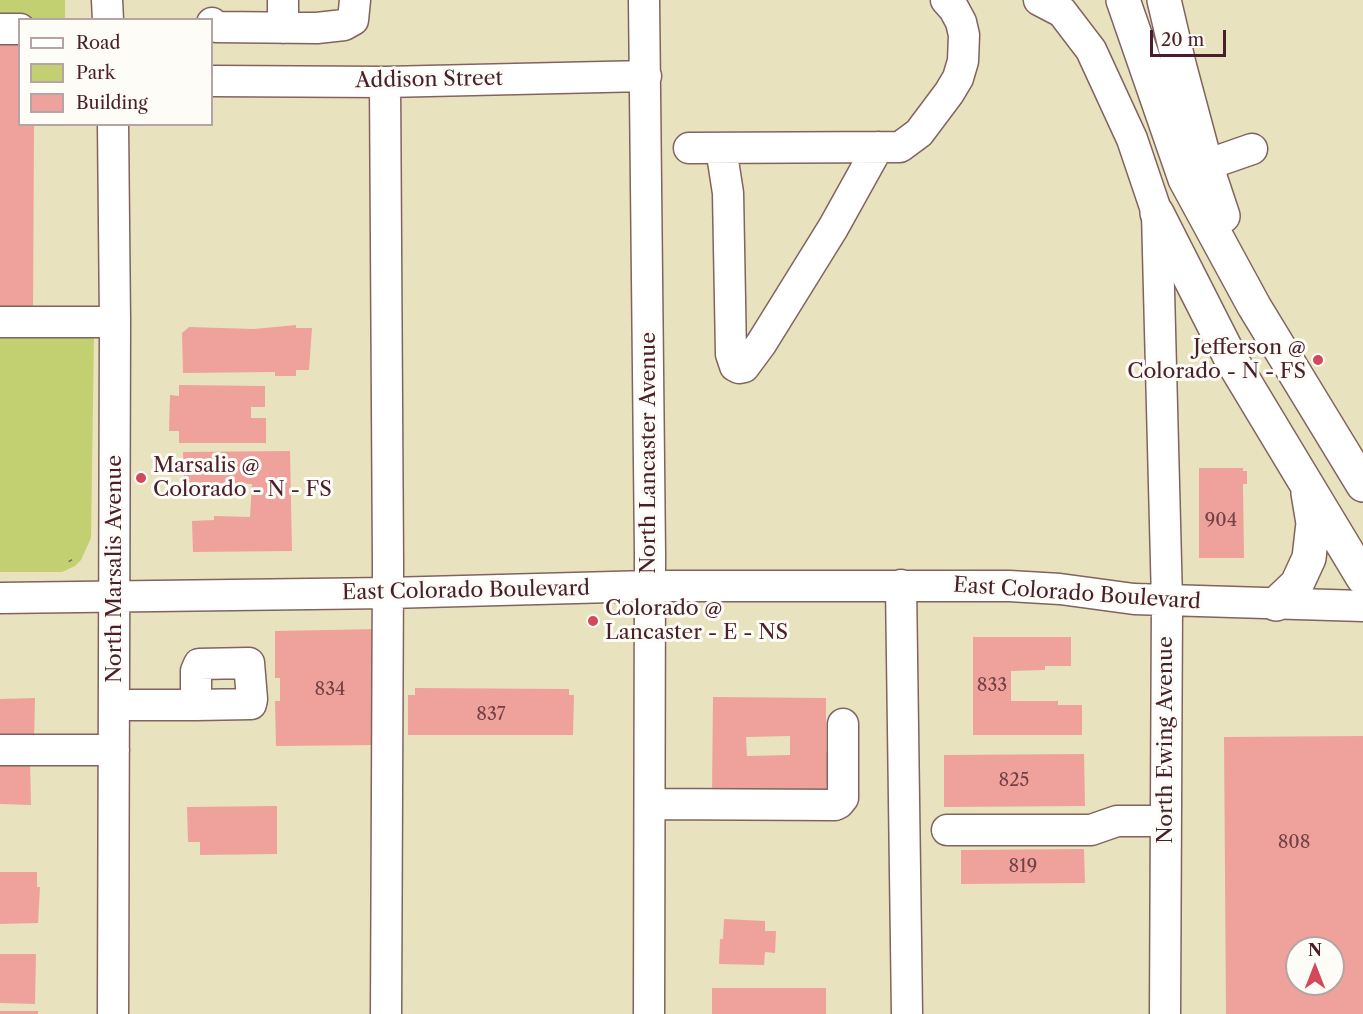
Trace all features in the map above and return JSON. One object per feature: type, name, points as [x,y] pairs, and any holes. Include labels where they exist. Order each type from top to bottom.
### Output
[{"type":"main road","points":[[1123,0],[1254,306],[1363,485]]},
{"type":"main road","points":[[1164,0],[1180,68],[1196,172]]},
{"type":"main road","points":[[1157,213],[1231,358],[1363,578]]},
{"type":"main road","points":[[1276,604],[1297,584],[1309,558],[1313,523],[1307,485]]},
{"type":"street","points":[[107,0],[108,18]]},
{"type":"street","points":[[116,18],[117,0]]},
{"type":"street","points":[[207,0],[210,18]]},
{"type":"street","points":[[213,23],[216,27],[283,14],[317,28],[344,25],[353,20],[356,0]]},
{"type":"street","name":"North Lancaster Avenue","points":[[644,0],[650,586],[649,1014]]},
{"type":"street","points":[[689,148],[900,147],[919,133],[950,93],[958,78],[963,61],[964,35],[961,22],[946,0]]},
{"type":"street","name":"North Ewing Avenue","points":[[1059,4],[1091,50],[1132,139],[1157,213],[1167,601],[1165,1014]]},
{"type":"street","points":[[0,29],[18,29]]},
{"type":"street","name":"Addison Street","points":[[213,81],[385,82],[646,76]]},
{"type":"street","points":[[385,82],[388,593],[386,1014]]},
{"type":"street","name":"North Marsalis Avenue","points":[[113,126],[115,322],[113,1014]]},
{"type":"street","points":[[721,148],[728,194],[732,354],[735,366],[739,368],[744,367],[761,344],[833,228],[878,147]]},
{"type":"street","points":[[1157,213],[1196,172],[1252,148]]},
{"type":"street","points":[[0,322],[115,322]]},
{"type":"street","points":[[901,585],[907,1014]]},
{"type":"street","name":"East Colorado Boulevard","points":[[0,598],[388,593],[650,586],[901,585],[1009,586],[1060,589],[1167,601],[1363,606]]},
{"type":"street","points":[[114,705],[196,705]]},
{"type":"street","points":[[650,804],[839,803],[843,798],[843,724]]},
{"type":"street","points":[[0,750],[114,750]]},
{"type":"street","points":[[947,830],[1091,830],[1117,821],[1165,822]]},
{"type":"path","points":[[70,560],[73,565]]},
{"type":"green space","points":[[0,0],[65,0],[65,18],[18,18],[18,20],[0,24]]},
{"type":"green space","points":[[0,333],[94,334],[91,538],[81,560],[75,566],[62,572],[0,572]]},
{"type":"building","points":[[0,35],[18,35],[18,126],[34,126],[33,317],[0,317]]},
{"type":"building","points":[[296,325],[296,328],[312,328],[309,370],[296,370],[296,376],[275,376],[275,372],[183,373],[182,333],[189,327],[254,329]]},
{"type":"building","points":[[179,385],[265,386],[265,407],[251,407],[251,418],[266,418],[266,443],[179,443],[179,431],[169,431],[170,395],[179,396]]},
{"type":"building","points":[[290,451],[292,551],[193,552],[192,521],[214,520],[214,516],[250,517],[252,484],[184,482],[183,452]]},
{"type":"building","points":[[1199,468],[1243,468],[1243,471],[1247,471],[1247,484],[1243,484],[1244,558],[1199,558]]},
{"type":"building","points":[[379,629],[381,745],[276,746],[275,701],[280,701],[280,678],[275,678],[275,631]]},
{"type":"building","points":[[973,637],[1071,637],[1071,666],[1045,666],[1045,670],[1011,671],[1011,701],[1058,701],[1058,705],[1082,705],[1082,735],[973,735]]},
{"type":"building","points":[[415,688],[569,689],[569,695],[574,695],[573,735],[408,735],[408,695],[415,695]]},
{"type":"building","points":[[713,697],[826,698],[826,752],[829,752],[826,793],[712,793]],"holes":[[[790,736],[790,755],[747,756],[746,737]]]},
{"type":"building","points":[[35,698],[34,743],[0,743],[0,699]]},
{"type":"building","points":[[1363,736],[1363,1014],[1226,1014],[1224,737]]},
{"type":"building","points":[[1084,754],[1085,806],[944,807],[944,755]]},
{"type":"building","points":[[0,760],[30,760],[31,805],[0,804]]},
{"type":"building","points":[[277,806],[277,854],[200,855],[200,842],[188,842],[187,807]]},
{"type":"building","points":[[1084,849],[1085,883],[961,884],[961,850]]},
{"type":"building","points":[[0,872],[37,872],[37,887],[40,887],[38,923],[0,924]]},
{"type":"building","points":[[724,919],[765,921],[765,931],[776,931],[775,953],[765,952],[764,965],[719,964]]},
{"type":"building","points":[[0,954],[36,954],[35,1004],[0,1003]]},
{"type":"building","points":[[712,988],[826,988],[826,1014],[712,1014]]},
{"type":"building","points":[[0,1011],[38,1011],[38,1014],[0,1014]]},
{"type":"place","name":"Jefferson @ Colorado - N - FS","points":[[1318,360]]},
{"type":"place","name":"Marsalis @ Colorado - N - FS","points":[[141,478]]},
{"type":"place","name":"Colorado @ Lancaster - E - NS","points":[[593,621]]}]
